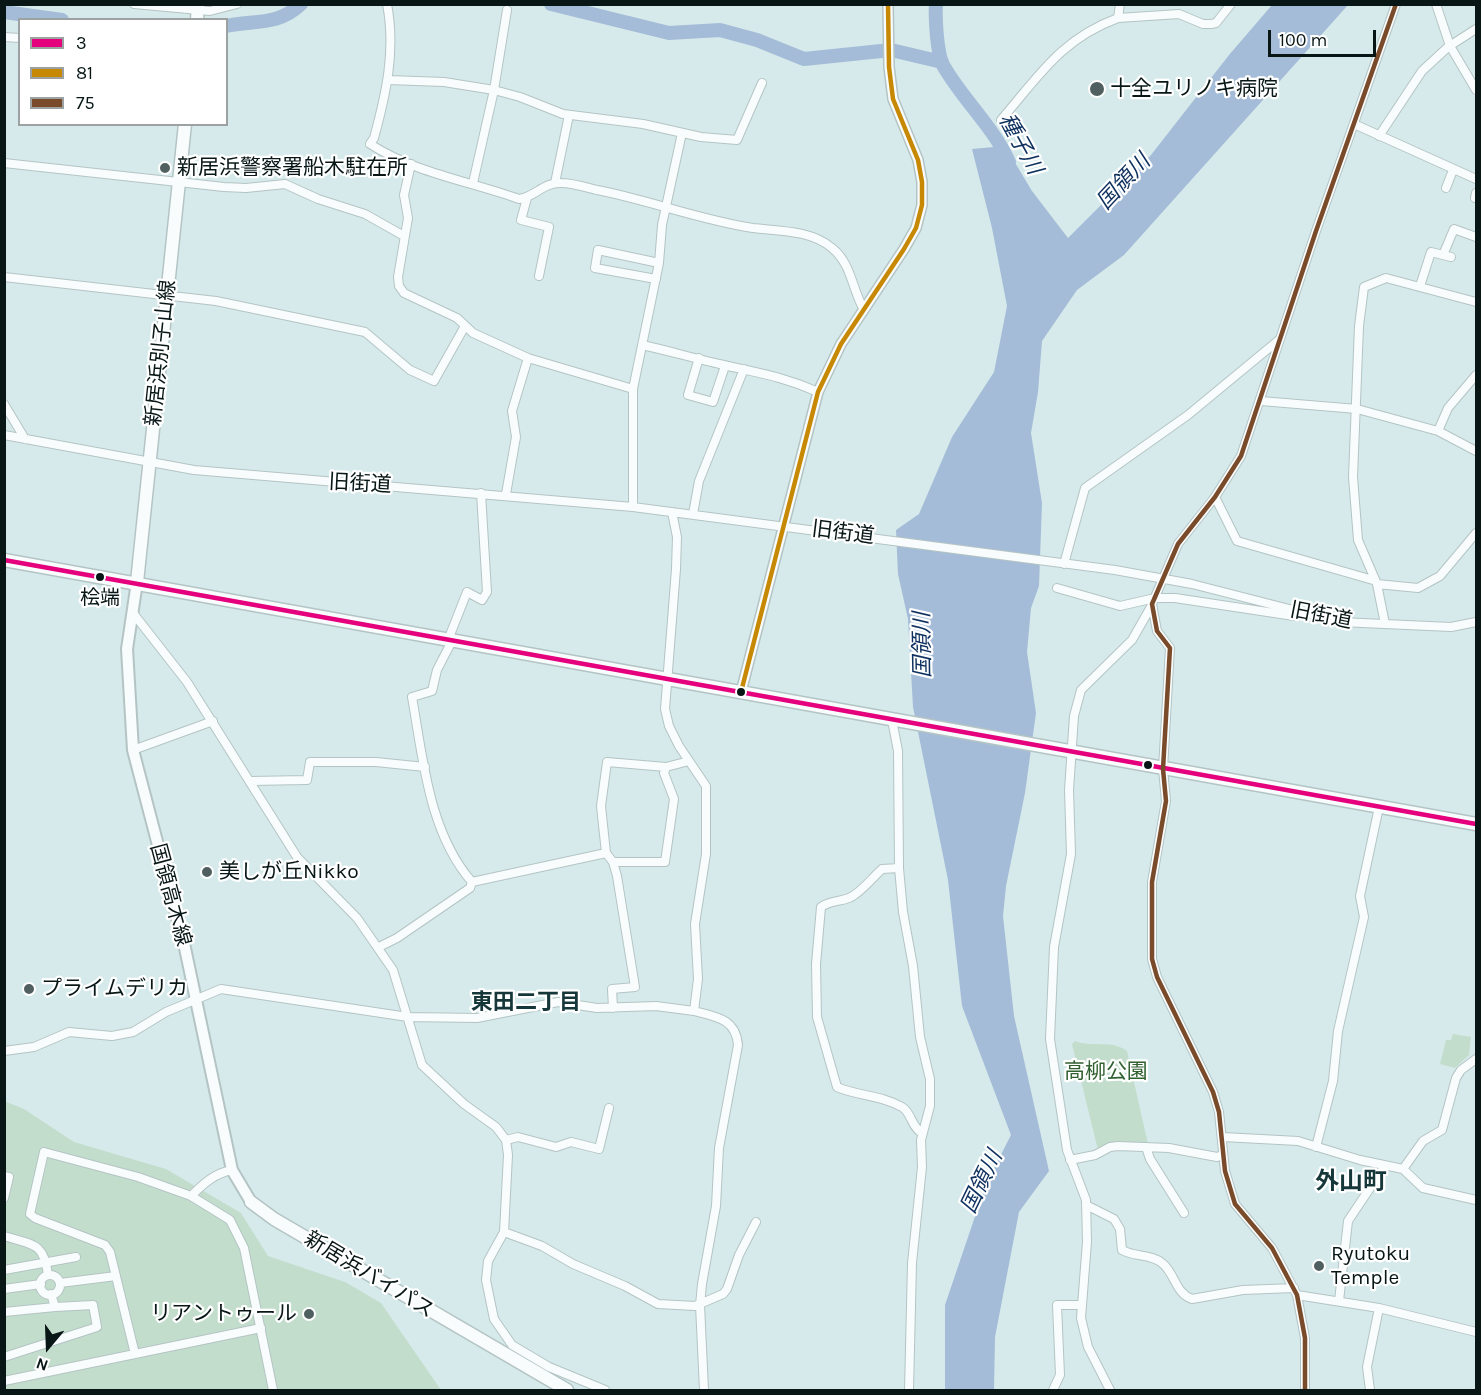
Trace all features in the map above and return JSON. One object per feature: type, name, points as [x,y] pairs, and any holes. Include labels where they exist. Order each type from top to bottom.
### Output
[{"type":"main road","name":"新居浜別子山線","points":[[137,582],[185,126]]},
{"type":"main road","points":[[4,560],[137,582],[452,641],[1476,824]]},
{"type":"main road","name":"国領高木線","points":[[137,582],[127,649],[132,750],[185,948],[232,1170],[251,1202]]},
{"type":"main road","name":"新居浜バイパス","points":[[251,1202],[274,1219],[488,1347],[567,1390]]},
{"type":"main road","name":"新居浜バイパス","points":[[488,1347],[552,1390]]},
{"type":"street","points":[[134,4],[197,13],[237,4]]},
{"type":"street","points":[[387,4],[391,25],[389,80],[374,138],[370,144],[446,178],[473,183],[519,199],[527,198],[550,183],[555,183],[624,195],[726,223],[817,239],[832,248],[846,262],[855,294],[863,308]]},
{"type":"street","points":[[741,692],[818,392],[841,344],[916,228],[922,205],[922,182],[918,160],[893,99],[889,67],[888,4]]},
{"type":"street","points":[[1118,18],[1120,4]]},
{"type":"street","points":[[1001,120],[1057,54],[1078,36],[1118,18],[1179,14],[1203,24],[1216,23],[1231,4]]},
{"type":"street","points":[[1110,1390],[1088,1347],[1081,1305],[1087,1242],[1086,1205],[1070,1160],[1050,1039],[1054,947],[1071,854],[1066,751],[1081,690],[1132,640],[1153,601],[1178,544],[1215,497],[1241,456],[1396,4]]},
{"type":"street","points":[[1436,4],[1450,46],[1476,90]]},
{"type":"street","points":[[473,183],[494,90],[507,10]]},
{"type":"street","points":[[1379,136],[1422,71],[1450,46],[1476,29]]},
{"type":"street","points":[[389,80],[444,82],[494,90],[569,116],[643,124],[682,133],[737,140],[762,83]]},
{"type":"street","points":[[555,183],[569,116]]},
{"type":"street","points":[[1354,124],[1476,179]]},
{"type":"street","points":[[633,507],[633,389],[659,263],[659,240],[682,133]]},
{"type":"street","points":[[4,163],[246,188],[285,184],[318,199],[365,214],[404,236]]},
{"type":"street","points":[[411,164],[404,195],[408,218],[399,286],[404,293],[450,314],[473,333],[528,358],[633,389]]},
{"type":"street","points":[[1446,188],[1453,170]]},
{"type":"street","points":[[527,198],[520,220],[549,227],[539,276]]},
{"type":"street","points":[[1420,286],[1431,252],[1447,256],[1454,229],[1476,237]]},
{"type":"street","points":[[656,279],[595,268],[598,250],[659,263]]},
{"type":"street","points":[[4,277],[267,310],[365,332],[410,370],[434,381],[465,326]]},
{"type":"street","points":[[1385,624],[1375,582],[1358,540],[1353,477],[1359,326],[1364,287],[1386,278],[1476,302]]},
{"type":"street","points":[[1061,563],[1085,488],[1188,415],[1280,339]]},
{"type":"street","points":[[642,345],[792,380],[818,392]]},
{"type":"street","points":[[506,494],[516,437],[512,411],[528,358]]},
{"type":"street","points":[[699,358],[688,395],[713,402],[725,366]]},
{"type":"street","points":[[693,514],[699,481],[744,369]]},
{"type":"street","points":[[1438,431],[1448,408],[1476,375]]},
{"type":"street","points":[[1260,401],[1357,409],[1438,431],[1476,451]]},
{"type":"street","points":[[4,404],[25,439]]},
{"type":"street","name":"旧街道","points":[[4,435],[194,470],[331,483],[506,494],[633,507],[1061,563],[1164,578],[1340,622],[1451,627],[1476,622]]},
{"type":"street","points":[[379,947],[397,938],[470,888],[471,882],[446,845],[424,767],[412,697],[432,691],[437,670],[452,641],[450,635],[467,592],[482,600],[487,592],[481,493]]},
{"type":"street","points":[[1215,497],[1237,541],[1375,582],[1418,588],[1440,576],[1476,533]]},
{"type":"street","points":[[672,512],[677,537],[665,709],[669,726],[689,761],[704,779],[708,808],[706,855],[695,924],[698,979],[694,1011]]},
{"type":"street","points":[[1056,588],[1120,606],[1175,598],[1294,616],[1298,613]]},
{"type":"street","points":[[1153,601],[1157,631],[1170,648],[1163,769],[1166,801],[1152,882],[1152,959],[1157,977],[1213,1092],[1234,1204],[1272,1248],[1295,1291],[1305,1338],[1305,1390]]},
{"type":"street","points":[[133,613],[187,682],[297,857],[352,912],[379,947],[393,970],[422,1065],[464,1104],[496,1127],[506,1140],[508,1155],[504,1232],[488,1261],[486,1280],[494,1318],[512,1345],[549,1367],[605,1390]]},
{"type":"street","points":[[132,750],[213,721]]},
{"type":"street","points":[[896,721],[899,868],[920,1037],[930,1079],[930,1106],[922,1133],[922,1167],[912,1263],[909,1390]]},
{"type":"street","points":[[613,1008],[612,989],[635,987],[617,876],[613,862],[606,853],[601,806],[607,762],[666,766],[689,761]]},
{"type":"street","points":[[250,781],[306,780],[310,762],[376,762],[424,767]]},
{"type":"street","points":[[613,862],[666,862],[674,799],[664,773],[666,766]]},
{"type":"street","points":[[1316,1147],[1331,1089],[1338,1031],[1364,917],[1360,896],[1379,807]]},
{"type":"street","points":[[471,882],[606,853]]},
{"type":"street","points":[[899,868],[882,869],[856,894],[831,900],[821,907],[816,964],[817,1017],[837,1086],[881,1098],[903,1107],[912,1124],[922,1133]]},
{"type":"street","points":[[4,1051],[34,1047],[69,1032],[112,1036],[132,1032],[166,1012],[220,989],[408,1017],[477,1017],[558,1002],[613,1008],[656,1006],[694,1011],[730,1024],[737,1031],[738,1045],[719,1148],[716,1206],[700,1305],[704,1390]]},
{"type":"street","points":[[1404,1169],[1423,1141],[1442,1130],[1456,1078],[1461,1070],[1476,1060]]},
{"type":"street","points":[[506,1140],[518,1137],[556,1147],[571,1142],[599,1149],[609,1108]]},
{"type":"street","points":[[1223,1137],[1298,1141],[1384,1167],[1404,1169],[1423,1188],[1476,1200]]},
{"type":"street","points":[[1070,1160],[1095,1155],[1110,1147],[1169,1148],[1217,1158],[1223,1155]]},
{"type":"street","points":[[1146,1147],[1150,1159],[1184,1213]]},
{"type":"street","points":[[135,1354],[116,1276],[105,1245],[30,1214],[44,1152],[138,1177],[191,1196],[230,1220],[238,1231],[244,1248],[273,1390]]},
{"type":"street","points":[[1339,1301],[1348,1221],[1384,1167]]},
{"type":"street","points":[[191,1196],[209,1180],[232,1170]]},
{"type":"street","points":[[4,1176],[9,1177],[4,1198]]},
{"type":"street","points":[[1086,1205],[1114,1219],[1120,1229],[1122,1250],[1159,1260],[1166,1266],[1185,1297],[1192,1299],[1243,1290],[1295,1291],[1379,1308],[1476,1332]]},
{"type":"street","points":[[504,1232],[542,1246],[573,1264],[625,1286],[658,1304],[700,1305],[727,1289],[739,1255],[756,1222]]},
{"type":"street","points":[[4,1236],[39,1247],[48,1275],[41,1284],[4,1289]]},
{"type":"street","points":[[4,1270],[76,1257]]},
{"type":"street","points":[[41,1284],[45,1292],[51,1294],[57,1292],[60,1283],[57,1277],[48,1275]]},
{"type":"street","points":[[60,1283],[116,1276]]},
{"type":"street","points":[[51,1294],[55,1307]]},
{"type":"street","points":[[4,1312],[93,1305],[97,1328],[4,1358]]},
{"type":"street","points":[[1053,1390],[1060,1376],[1057,1305],[1081,1305]]},
{"type":"street","points":[[1370,1390],[1368,1361],[1379,1308]]},
{"type":"street","points":[[4,1382],[261,1328]]},
{"type":"green space","points":[[1453,1034],[1471,1037],[1469,1055],[1455,1068],[1440,1064],[1446,1040],[1451,1040]]},
{"type":"green space","name":"高柳公園","points":[[1075,1041],[1115,1045],[1127,1051],[1148,1144],[1098,1150],[1072,1044]]},
{"type":"green space","points":[[4,1101],[24,1109],[74,1142],[166,1169],[241,1213],[268,1256],[345,1282],[381,1303],[441,1390],[5,1390]]},
{"type":"water","name":"国領川","points":[[1272,5],[1348,5],[1124,255],[1077,290],[1042,341],[1038,392],[1031,433],[1042,503],[1039,586],[1031,608],[1027,652],[1036,713],[1025,793],[1006,886],[1003,916],[1014,1016],[1049,1171],[1019,1212],[995,1337],[994,1390],[945,1390],[945,1305],[986,1184],[1011,1135],[962,1006],[948,880],[913,707],[908,619],[898,574],[896,530],[919,514],[952,437],[994,372],[1007,306],[992,228],[972,149],[1005,146],[1032,191],[1068,238],[1151,155],[1229,55]]},
{"type":"waterway","points":[[228,26],[275,19],[284,16],[301,4]]},
{"type":"waterway","points":[[551,4],[669,33],[720,30],[757,40],[804,59],[891,50],[942,62]]},
{"type":"waterway","name":"種子川","points":[[936,4],[937,36],[943,65],[995,136],[1009,162]]},
{"type":"waterway","points":[[4,12],[48,18]]},
{"type":"transit line","name":"81","points":[[741,692],[818,392],[841,344],[916,228],[922,205],[922,182],[918,160],[893,99],[889,67],[888,4]]},
{"type":"transit line","name":"75","points":[[1305,1390],[1305,1338],[1297,1295],[1272,1248],[1235,1204],[1225,1171],[1219,1112],[1213,1092],[1157,977],[1152,959],[1152,882],[1166,801],[1163,769],[1170,648],[1157,631],[1152,604],[1178,544],[1215,497],[1241,456],[1316,231],[1396,4]]},
{"type":"transit line","name":"3","points":[[4,560],[1476,824]]},
{"type":"place","name":"十全ユリノキ病院","points":[[1097,89]]},
{"type":"place","name":"新居浜警察署船木駐在所","points":[[165,168]]},
{"type":"place","name":"桧端","points":[[100,577]]},
{"type":"place","name":"美しが丘Nikko","points":[[207,872]]},
{"type":"place","name":"プライムデリカ","points":[[29,989]]},
{"type":"place","name":"Ryutoku Temple","points":[[1319,1266]]},
{"type":"place","name":"リアントゥール","points":[[309,1314]]},
{"type":"district","name":"東田二丁目","points":[[526,1003]]},
{"type":"district","name":"外山町","points":[[1351,1182]]}]
